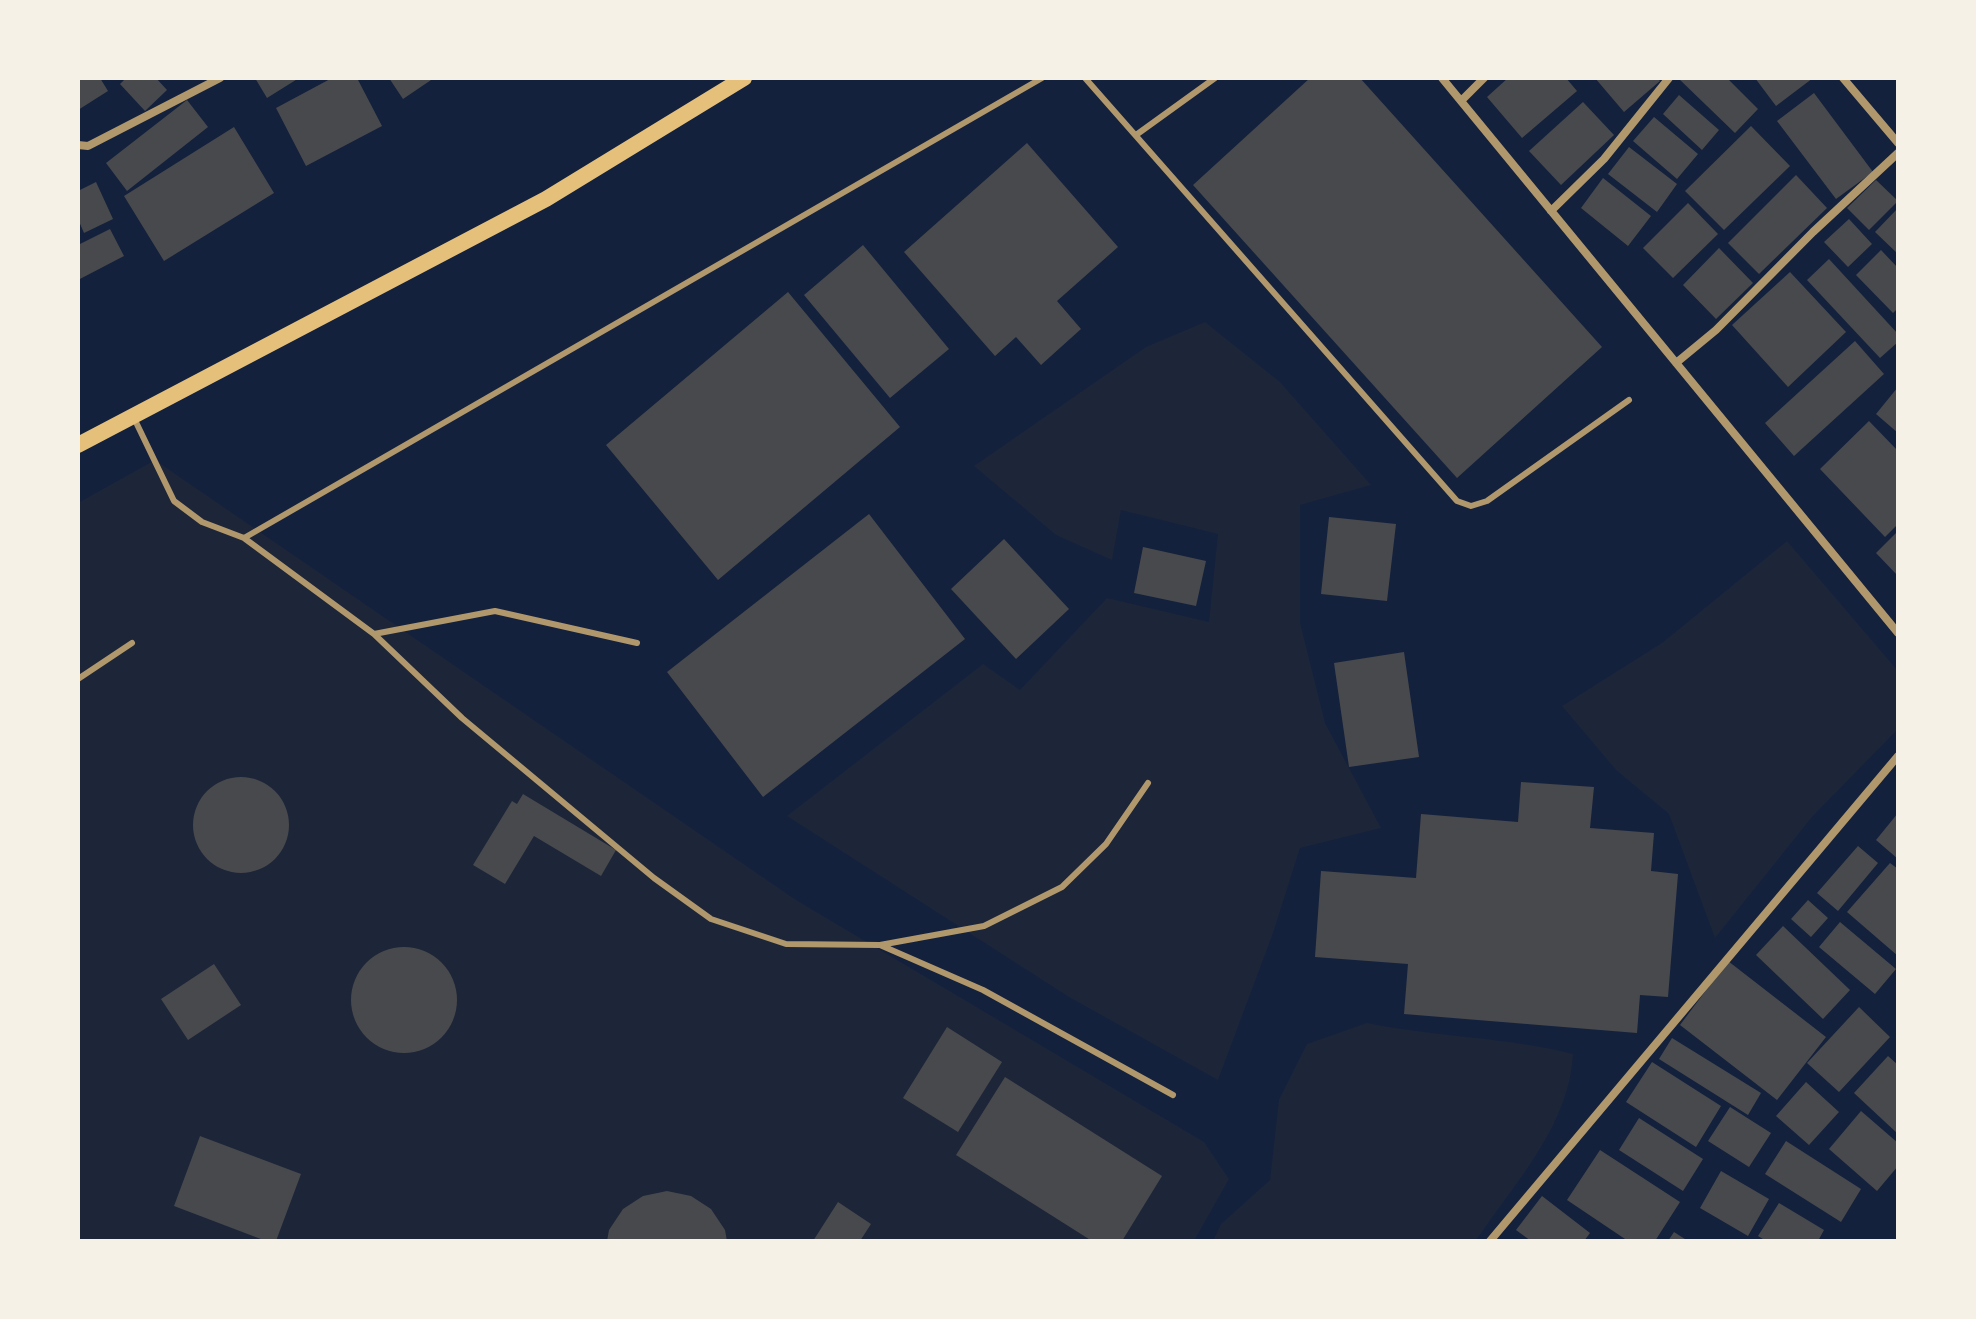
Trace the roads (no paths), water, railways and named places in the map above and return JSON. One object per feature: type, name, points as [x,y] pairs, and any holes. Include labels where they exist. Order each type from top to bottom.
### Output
[{"type":"main road","points":[[78,445],[546,199],[744,78]]},
{"type":"street","points":[[78,145],[88,146],[220,78]]},
{"type":"street","points":[[1442,78],[1898,633]]},
{"type":"street","points":[[1461,101],[1484,78]]},
{"type":"street","points":[[1551,211],[1604,159],[1669,78]]},
{"type":"street","points":[[1843,78],[1898,143]]},
{"type":"street","points":[[1676,363],[1716,330],[1813,232],[1898,153]]},
{"type":"street","points":[[1490,1241],[1898,756]]},
{"type":"lane","points":[[244,538],[1042,78]]},
{"type":"lane","points":[[1085,78],[1457,501],[1471,506],[1487,501],[1629,400]]},
{"type":"lane","points":[[1136,135],[1215,78]]},
{"type":"lane","points":[[133,416],[174,501],[202,522],[244,538],[374,634],[474,728],[654,878],[711,919],[786,944],[880,945],[984,926],[1062,887],[1106,844],[1148,783]]},
{"type":"lane","points":[[374,634],[495,611],[637,643]]},
{"type":"lane","points":[[78,679],[132,643]]},
{"type":"lane","points":[[880,945],[983,990],[1173,1095]]}]
